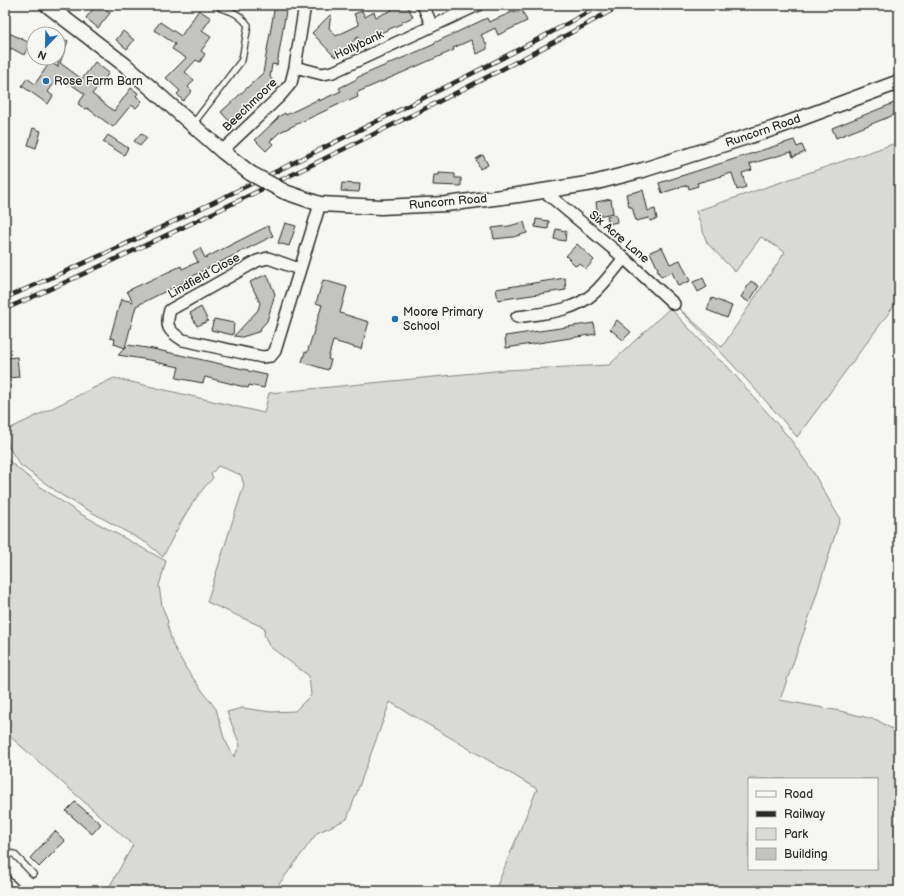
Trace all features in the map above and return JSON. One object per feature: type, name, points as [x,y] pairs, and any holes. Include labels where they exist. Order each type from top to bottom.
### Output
[{"type":"street","name":"Runcorn Road","points":[[48,5],[124,65],[222,151],[250,173],[285,192],[320,204],[381,206],[446,204],[593,183],[643,170],[775,128],[899,82]]},
{"type":"street","name":"Beechmoore","points":[[222,151],[280,96],[291,83],[305,5]]},
{"type":"street","points":[[423,5],[432,26]]},
{"type":"street","name":"Hollybank","points":[[295,67],[322,74],[333,72],[478,5]]},
{"type":"street","name":"Six Acre Lane","points":[[544,191],[624,258],[674,304]]},
{"type":"street","name":"Lindfield Close","points":[[299,268],[268,258],[257,261],[170,310],[168,326],[174,334],[183,340],[262,357],[270,356],[275,350],[299,268],[320,204]]},
{"type":"street","points":[[517,317],[561,311],[578,303],[593,294],[624,258]]},
{"type":"street","points":[[5,881],[15,891]]},
{"type":"lane","points":[[193,124],[242,60],[248,25],[233,11],[221,8]]},
{"type":"lane","points":[[5,853],[14,854],[32,874]]},
{"type":"green space","points":[[899,142],[899,299],[797,437],[737,369],[674,304],[722,347],[785,252],[761,237],[735,272],[707,243],[696,211]]},
{"type":"green space","points":[[670,308],[716,357],[727,366],[791,440],[813,472],[840,519],[812,609],[780,700],[840,711],[877,720],[899,733],[899,891],[527,891],[496,888],[537,789],[390,702],[347,819],[317,833],[274,891],[107,891],[133,845],[5,732],[5,639],[7,637],[5,636],[5,456],[10,462],[42,488],[79,513],[166,561],[159,586],[162,606],[168,622],[167,624],[173,645],[187,670],[216,709],[224,738],[234,757],[240,745],[227,712],[242,708],[271,712],[295,711],[311,695],[309,676],[269,646],[264,634],[265,628],[207,602],[244,485],[241,475],[218,466],[211,474],[213,478],[185,515],[163,557],[148,544],[63,496],[20,465],[8,446],[5,438],[7,430],[114,378],[264,413],[269,393],[505,370],[609,365]]},
{"type":"building","points":[[96,5],[100,5],[110,13],[98,28],[86,18]]},
{"type":"building","points":[[275,5],[287,5],[277,65],[272,64],[270,77],[273,81],[230,122],[221,112],[263,73]]},
{"type":"building","points":[[390,5],[407,5],[413,17],[360,42],[358,37],[335,57],[312,33],[331,14],[329,28],[336,36],[359,25],[354,14],[362,11],[365,17],[374,12],[376,17],[392,10]]},
{"type":"building","points":[[199,10],[211,18],[202,31],[211,37],[201,51],[205,54],[200,62],[196,60],[185,72],[194,80],[188,87],[192,91],[183,101],[177,94],[180,91],[166,78],[186,58],[172,49],[175,44],[154,30],[160,22],[181,36]]},
{"type":"building","points":[[522,10],[527,21],[498,35],[495,28],[481,35],[487,45],[487,49],[477,54],[471,40],[453,48],[454,50],[358,92],[358,97],[349,101],[348,100],[280,132],[270,141],[273,144],[266,151],[255,140],[278,117],[285,113],[286,115],[319,99],[319,101],[341,91],[339,88],[357,79],[356,78],[435,44],[434,43],[487,18],[489,22],[515,11],[516,13]]},
{"type":"building","points":[[5,31],[26,41],[26,51],[24,55],[11,48],[5,61]]},
{"type":"building","points":[[123,31],[134,40],[127,49],[116,40]]},
{"type":"building","points":[[95,62],[109,73],[92,94],[114,111],[131,88],[138,93],[136,96],[142,101],[136,108],[131,105],[113,127],[87,108],[85,109],[78,104],[85,94],[59,76],[48,92],[53,96],[48,104],[22,86],[27,78],[35,84],[47,66],[64,66],[82,79]]},
{"type":"building","points":[[899,101],[899,113],[836,138],[832,128]]},
{"type":"building","points":[[33,128],[41,131],[36,148],[28,145]]},
{"type":"building","points":[[141,133],[147,138],[140,146],[134,141]]},
{"type":"building","points":[[108,135],[128,148],[124,155],[103,142]]},
{"type":"building","points":[[794,140],[797,147],[802,145],[805,152],[793,157],[791,152],[750,164],[752,170],[742,173],[746,187],[737,190],[732,173],[697,183],[698,186],[689,189],[688,185],[662,193],[659,183]]},
{"type":"building","points":[[483,155],[488,165],[480,169],[476,159]]},
{"type":"building","points":[[439,173],[455,174],[455,178],[461,178],[461,186],[433,185],[434,175],[439,175]]},
{"type":"building","points":[[342,183],[360,184],[359,192],[341,191]]},
{"type":"building","points":[[643,190],[648,211],[655,209],[657,219],[650,221],[649,218],[636,221],[632,207],[629,207],[626,194]]},
{"type":"building","points":[[611,199],[613,213],[598,216],[596,202]]},
{"type":"building","points":[[616,215],[617,222],[609,224],[607,216]]},
{"type":"building","points":[[536,219],[549,221],[548,229],[535,227]]},
{"type":"building","points":[[524,222],[527,233],[513,237],[494,239],[492,228]]},
{"type":"building","points":[[285,223],[296,226],[289,246],[278,243]]},
{"type":"building","points":[[268,226],[273,236],[136,306],[125,348],[114,344],[115,339],[110,338],[121,299],[133,302],[127,291],[181,266],[182,269],[198,262],[193,252],[200,248],[205,258]]},
{"type":"building","points":[[556,229],[566,231],[565,241],[554,239]]},
{"type":"building","points":[[577,244],[594,260],[586,269],[579,263],[576,266],[566,256]]},
{"type":"building","points":[[662,247],[670,264],[680,260],[690,281],[678,286],[672,272],[661,277],[650,252]]},
{"type":"building","points":[[267,274],[275,294],[267,321],[260,329],[261,331],[242,337],[234,336],[258,310],[260,303],[250,282]]},
{"type":"building","points":[[565,278],[566,290],[498,300],[496,289]]},
{"type":"building","points":[[703,278],[707,287],[698,292],[693,282]]},
{"type":"building","points":[[323,280],[347,287],[340,313],[369,322],[361,349],[333,341],[328,359],[331,360],[328,370],[302,362],[305,352],[307,353],[322,305],[316,303]]},
{"type":"building","points":[[751,281],[759,286],[749,302],[741,297]]},
{"type":"building","points":[[712,298],[732,306],[727,318],[707,310]]},
{"type":"building","points":[[201,307],[208,321],[197,326],[190,313]]},
{"type":"building","points":[[214,319],[234,323],[233,335],[211,330]]},
{"type":"building","points":[[617,320],[631,332],[623,340],[610,329]]},
{"type":"building","points":[[594,323],[596,334],[506,348],[505,336]]},
{"type":"building","points":[[128,345],[153,349],[267,375],[264,388],[249,385],[248,388],[205,377],[203,383],[176,378],[179,367],[155,361],[118,355]]},
{"type":"building","points":[[17,357],[19,377],[7,378],[5,358]]},
{"type":"building","points":[[75,802],[101,824],[92,834],[66,811]]},
{"type":"building","points":[[55,831],[65,841],[39,867],[30,858]]},
{"type":"railway","points":[[5,298],[133,241],[259,180],[473,73],[601,5]]},
{"type":"railway","points":[[5,309],[136,250],[309,166],[487,77],[621,5]]},
{"type":"place","name":"Rose Farm Barn","points":[[46,81]]},
{"type":"place","name":"Moore Primary School","points":[[395,319]]}]
